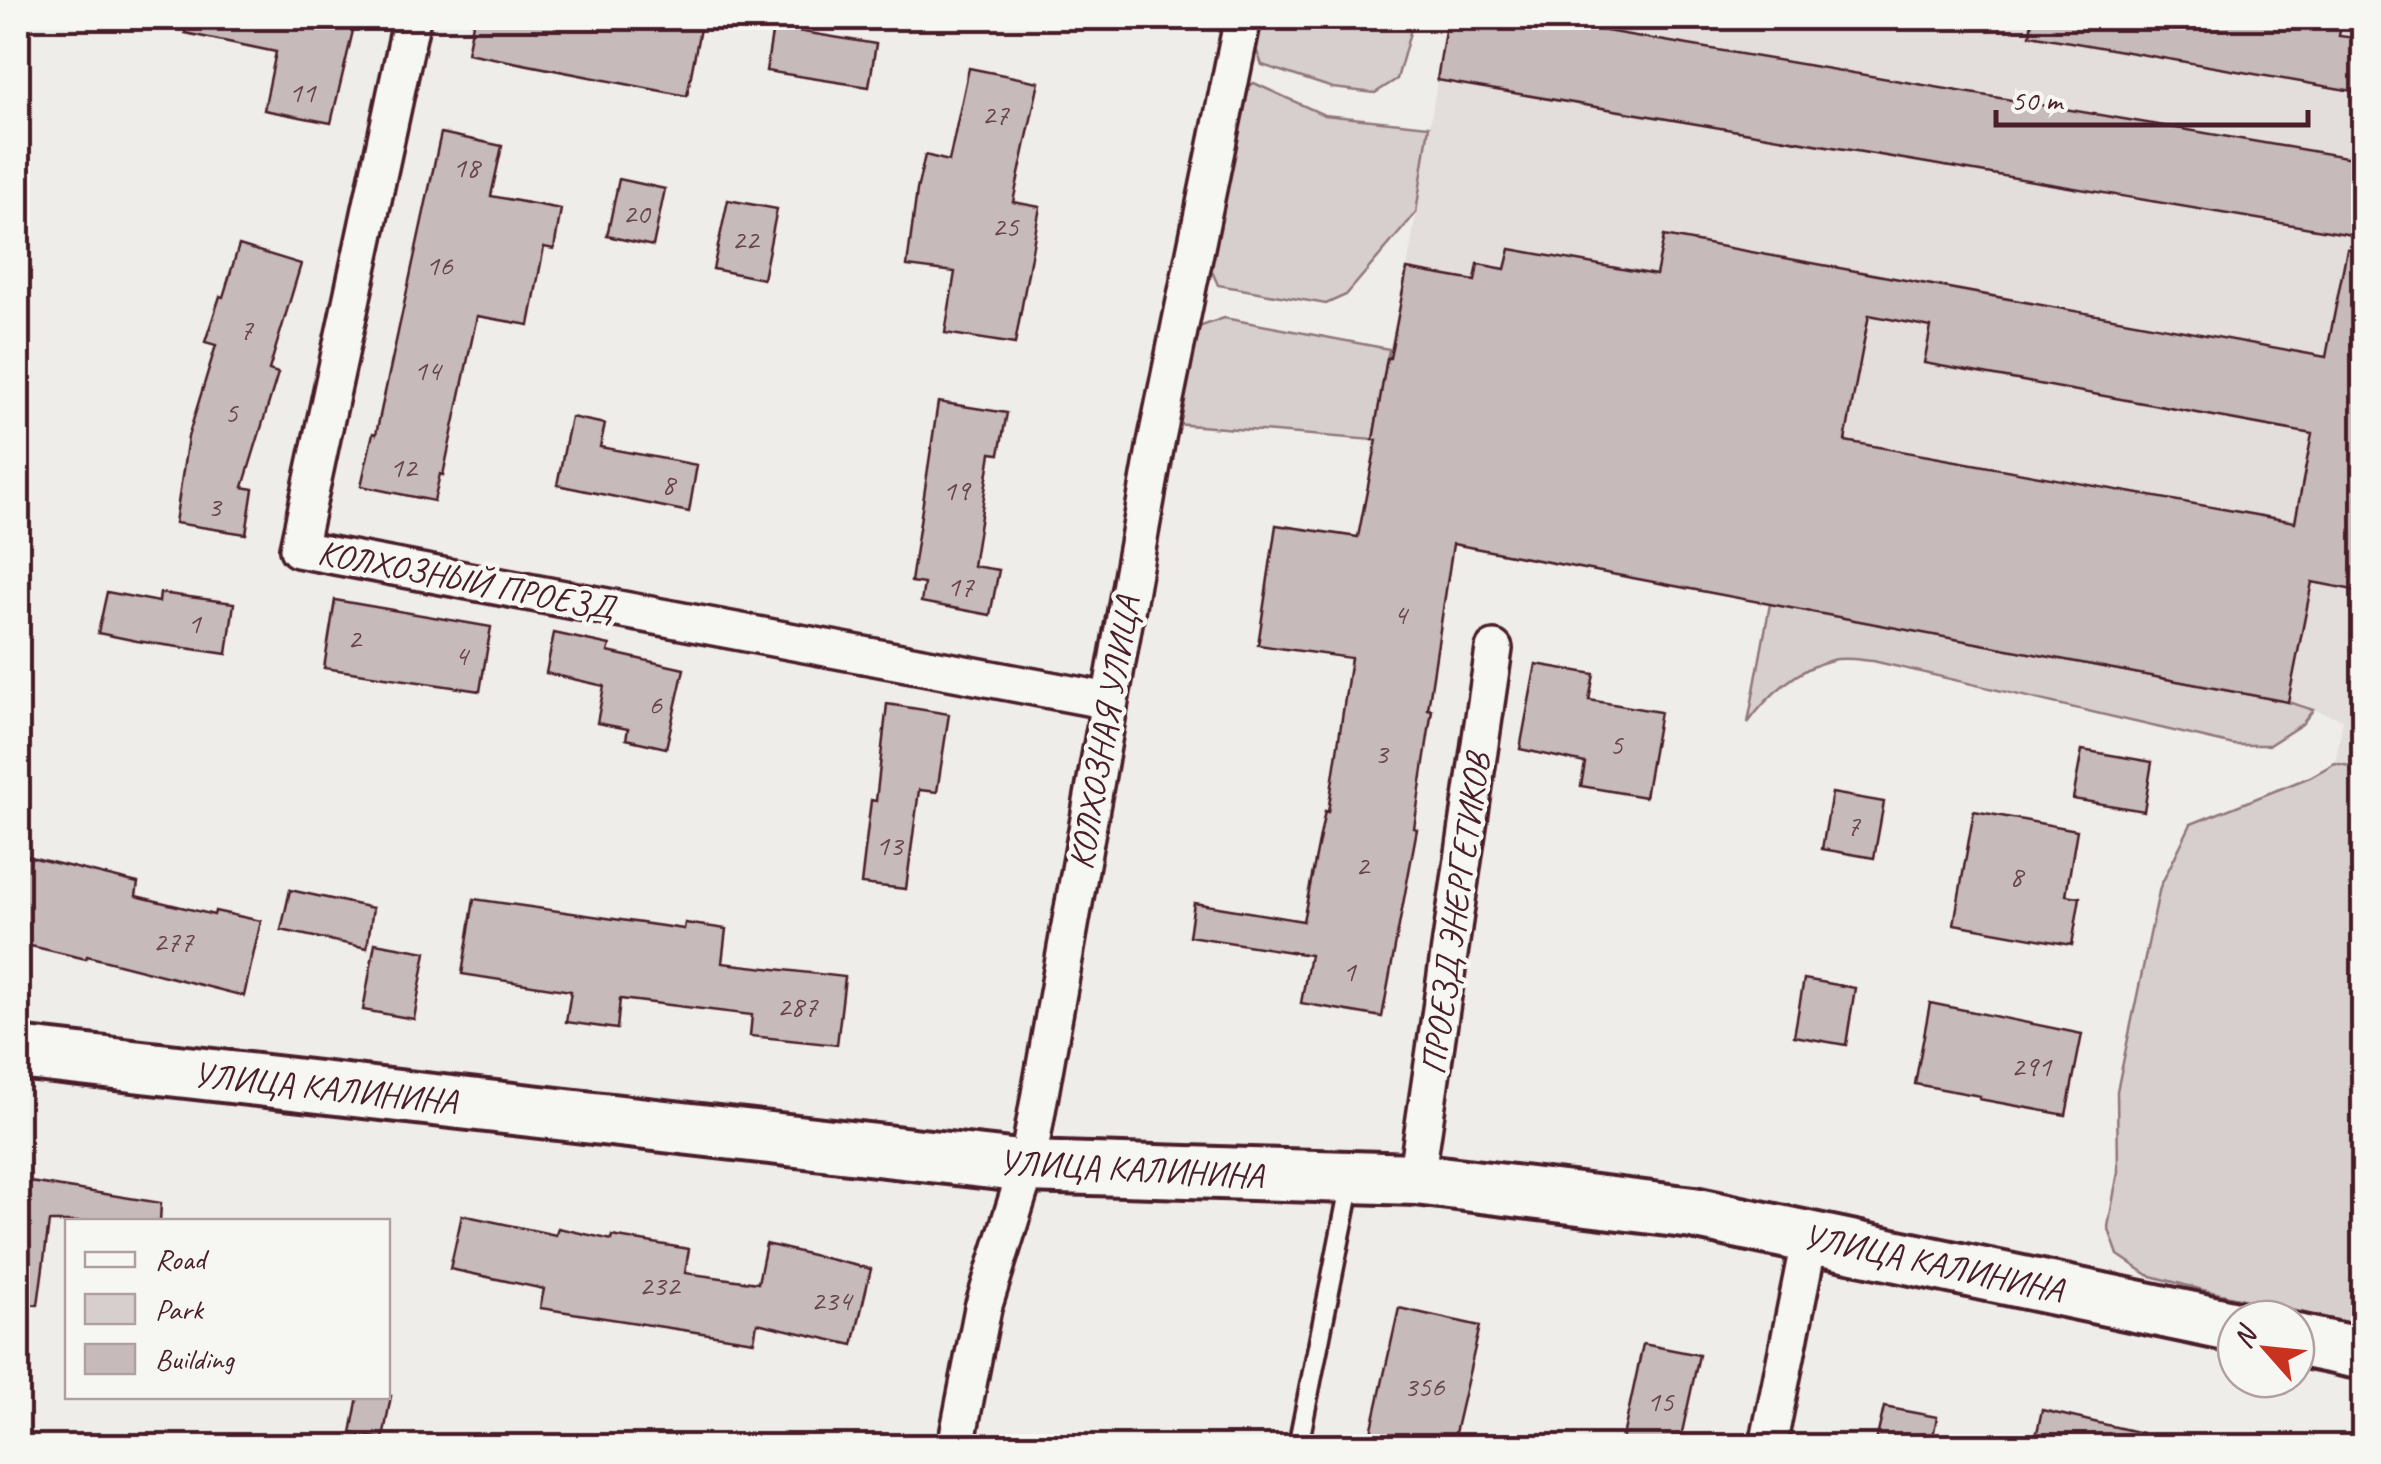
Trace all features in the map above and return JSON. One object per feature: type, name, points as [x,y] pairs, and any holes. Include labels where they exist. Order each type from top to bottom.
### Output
[{"type":"street","name":"КОЛХОЗНЫЙ ПРОЕЗД","points":[[412,18],[298,549],[1109,700]]},
{"type":"street","name":"КОЛХОЗНАЯ УЛИЦА","points":[[956,1446],[983,1308],[1027,1168],[1156,443],[1243,18]]},
{"type":"street","name":"ПРОЕЗД ЭНЕРГЕТИКОВ","points":[[1416,1179],[1494,649]]},
{"type":"street","name":"УЛИЦА КАЛИНИНА","points":[[18,1053],[1027,1168],[1416,1179],[1693,1213],[2216,1323]]},
{"type":"street","points":[[1768,1446],[1810,1236]]},
{"type":"street","points":[[2316,1344],[2364,1354]]},
{"type":"lane","points":[[1298,1446],[1352,1178]]},
{"type":"shaded area","points":[[1447,18],[2363,18],[2363,769],[2335,763],[2343,719],[2288,702],[1361,526]]},
{"type":"green space","points":[[1262,18],[1414,18],[1397,79],[1375,93],[1333,88],[1262,65],[1256,49]]},
{"type":"green space","points":[[1254,83],[1324,115],[1429,126],[1416,213],[1346,295],[1326,304],[1218,285],[1210,267],[1239,90]]},
{"type":"green space","points":[[1224,318],[1389,349],[1373,440],[1175,424],[1193,329]]},
{"type":"green space","points":[[1770,604],[2288,702],[2313,710],[2302,724],[2269,745],[2234,745],[1873,661],[1842,659],[1819,664],[1796,676],[1774,693],[1748,723]]},
{"type":"green space","points":[[2335,763],[2363,769],[2363,1326],[2316,1315],[2316,1299],[2243,1299],[2148,1275],[2118,1255],[2108,1227],[2118,1172],[2117,1091],[2160,887],[2191,824],[2310,777]]},
{"type":"building","points":[[186,18],[356,18],[331,123],[264,110],[276,52],[185,33]]},
{"type":"building","points":[[474,18],[702,18],[687,96],[467,53]]},
{"type":"building","points":[[1447,18],[1530,18],[2364,160],[2364,237],[1437,80]]},
{"type":"building","points":[[2032,18],[2342,18],[2339,36],[2364,39],[2364,93],[2030,35]]},
{"type":"building","points":[[773,27],[876,44],[869,87],[766,71]]},
{"type":"building","points":[[969,68],[1039,82],[1013,202],[1040,207],[1015,344],[945,333],[955,272],[907,266],[925,155],[949,161]]},
{"type":"building","points":[[441,133],[502,146],[491,196],[561,209],[554,249],[544,247],[529,325],[477,316],[434,501],[361,486],[373,433],[376,434]]},
{"type":"building","points":[[619,179],[665,189],[653,246],[607,236]]},
{"type":"building","points":[[728,200],[777,209],[763,279],[713,269]]},
{"type":"building","points":[[1664,236],[2326,357],[2347,249],[2364,251],[2364,592],[2312,582],[2288,702],[1453,544],[1428,709],[1432,710],[1414,828],[1417,829],[1382,1017],[1301,1003],[1310,955],[1189,936],[1194,903],[1303,921],[1325,811],[1328,812],[1351,658],[1258,645],[1276,525],[1358,537],[1377,440],[1373,440],[1387,358],[1407,269],[1475,281],[1478,264],[1505,269],[1510,249],[1656,275]],"holes":[[[1869,315],[1931,327],[1924,363],[2312,434],[2295,522],[1845,441]]]},
{"type":"building","points":[[239,245],[301,264],[269,370],[278,373],[243,487],[253,489],[246,534],[175,523],[188,437],[216,345],[205,342]]},
{"type":"building","points":[[938,402],[1007,413],[999,454],[991,453],[973,566],[999,570],[990,615],[921,602],[924,584],[911,582]]},
{"type":"building","points":[[571,417],[605,424],[600,447],[697,465],[689,512],[557,485]]},
{"type":"building","points":[[107,592],[159,602],[160,593],[234,603],[227,654],[98,633]]},
{"type":"building","points":[[335,600],[491,627],[480,691],[324,668]]},
{"type":"building","points":[[554,633],[610,645],[608,652],[684,669],[666,748],[626,739],[628,729],[597,723],[604,686],[546,673]]},
{"type":"building","points":[[1536,664],[1594,674],[1589,700],[1660,712],[1645,797],[1581,786],[1585,763],[1520,749]]},
{"type":"building","points":[[887,704],[949,714],[937,792],[919,790],[906,889],[861,884]]},
{"type":"building","points":[[2082,750],[2152,762],[2144,811],[2073,799]]},
{"type":"building","points":[[1832,793],[1884,802],[1874,858],[1822,849]]},
{"type":"building","points":[[1974,811],[2077,830],[2066,895],[2080,897],[2072,945],[1954,924]]},
{"type":"building","points":[[18,854],[138,883],[136,896],[214,915],[215,911],[261,921],[244,996],[87,956],[86,959],[18,943]]},
{"type":"building","points":[[290,890],[373,908],[367,948],[281,930]]},
{"type":"building","points":[[474,899],[684,929],[685,923],[726,929],[722,963],[845,977],[837,1045],[750,1036],[752,1015],[620,999],[617,1029],[566,1022],[571,991],[462,974]]},
{"type":"building","points":[[375,943],[426,952],[414,1019],[363,1010]]},
{"type":"building","points":[[1804,979],[1855,988],[1846,1045],[1794,1036]]},
{"type":"building","points":[[1930,1003],[2082,1034],[2066,1115],[1915,1084]]},
{"type":"building","points":[[18,1180],[161,1203],[160,1219],[49,1222],[38,1305],[18,1304]]},
{"type":"building","points":[[462,1215],[556,1235],[558,1228],[612,1240],[612,1236],[689,1249],[685,1273],[758,1283],[766,1244],[871,1269],[853,1345],[757,1323],[754,1341],[540,1308],[544,1289],[450,1269]]},
{"type":"building","points":[[1399,1308],[1480,1326],[1452,1446],[1368,1446]]},
{"type":"building","points":[[1643,1344],[1699,1355],[1679,1446],[1621,1446]]},
{"type":"building","points":[[391,1396],[383,1439],[351,1433],[357,1399]]},
{"type":"building","points":[[1884,1407],[1937,1417],[1931,1446],[1875,1446]]},
{"type":"building","points":[[2042,1410],[2142,1433],[2141,1446],[2034,1446]]}]
